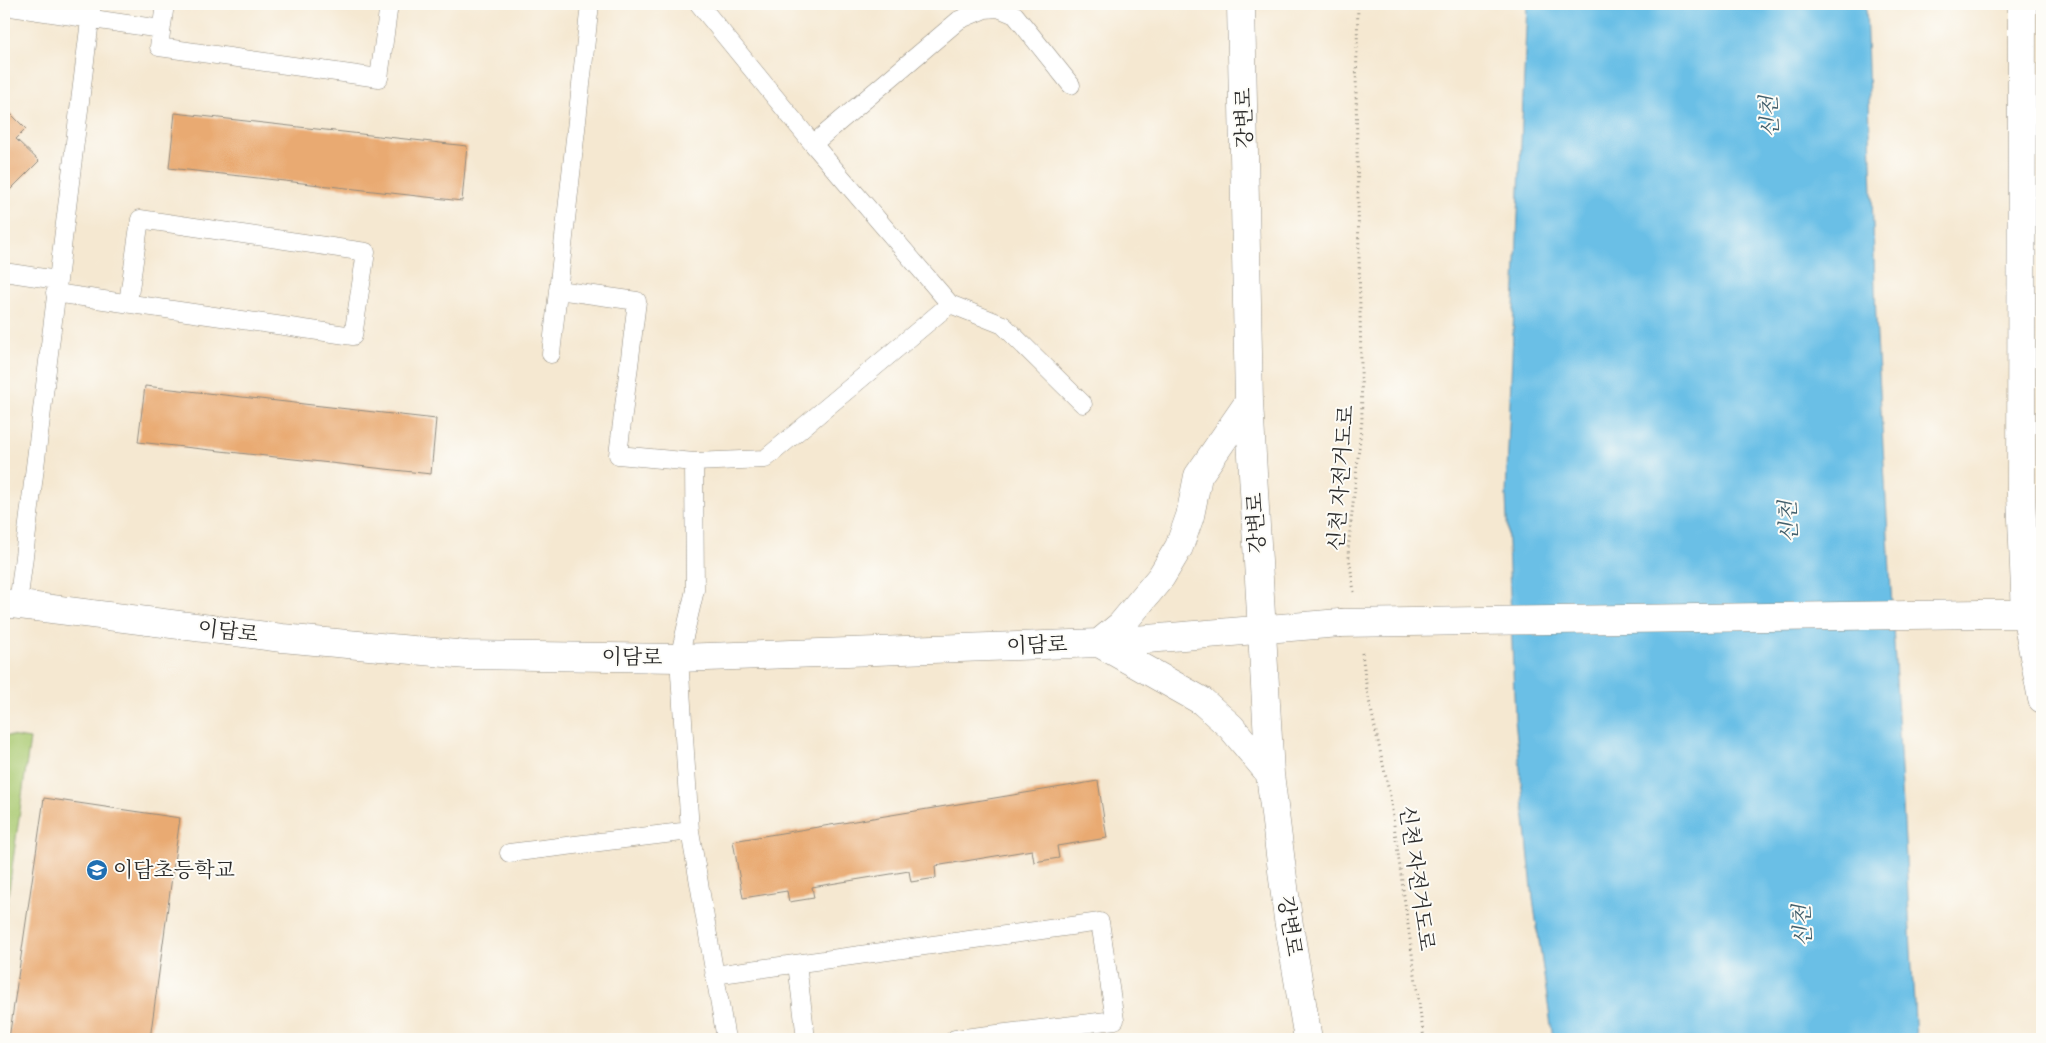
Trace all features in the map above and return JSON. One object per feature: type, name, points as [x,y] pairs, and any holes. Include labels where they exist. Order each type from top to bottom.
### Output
[{"type":"main road","name":"강변로","points":[[1241,4],[1249,402],[1270,774],[1288,919],[1308,1039]]},
{"type":"main road","points":[[2022,4],[2021,495],[2042,698]]},
{"type":"main road","points":[[1249,402],[1198,476],[1190,516],[1179,547],[1161,576],[1121,625],[1099,643],[1202,701],[1232,727],[1270,774]]},
{"type":"main road","name":"이담로","points":[[11,604],[282,638],[467,655],[679,658],[1099,643],[1340,622],[2034,614]]},
{"type":"lane","points":[[165,4],[159,48],[379,78],[389,4]]},
{"type":"lane","points":[[551,354],[590,4]]},
{"type":"lane","points":[[699,4],[813,144],[950,304],[1004,325],[1083,404]]},
{"type":"lane","points":[[4,6],[91,11],[162,29]]},
{"type":"lane","points":[[813,144],[959,20],[985,9],[998,8],[1015,15],[1071,86]]},
{"type":"lane","points":[[11,604],[56,286],[91,11]]},
{"type":"lane","points":[[4,272],[128,303],[353,336],[366,252],[140,219],[128,303]]},
{"type":"lane","points":[[558,290],[637,301],[618,455],[694,462],[765,460],[950,304]]},
{"type":"lane","points":[[694,462],[695,590],[679,658],[690,831],[726,1039]]},
{"type":"lane","points":[[509,853],[690,831]]},
{"type":"lane","points":[[714,975],[1100,922],[1115,1020],[956,1039]]},
{"type":"lane","points":[[796,964],[806,1039]]},
{"type":"path","name":"신천 자전거도로","points":[[1354,597],[1348,550],[1362,420],[1356,91],[1358,4]]},
{"type":"path","name":"신천 자전거도로","points":[[1361,644],[1367,691],[1390,796],[1424,1039]]},
{"type":"green space","points":[[4,735],[30,739],[4,925]]},
{"type":"water","name":"신천","points":[[1527,4],[1866,4],[1876,319],[1916,1039],[1553,1039],[1533,899],[1515,719],[1506,495]]},
{"type":"building","points":[[7,110],[26,129],[16,139],[39,161],[4,196],[4,111]]},
{"type":"building","points":[[175,113],[467,146],[462,201],[169,168]]},
{"type":"building","points":[[145,386],[436,419],[431,474],[138,442]]},
{"type":"building","points":[[1098,781],[1107,838],[1057,846],[1059,858],[1034,862],[1032,850],[935,866],[936,878],[911,882],[909,871],[812,887],[814,898],[789,902],[787,891],[743,898],[733,841]]},
{"type":"building","points":[[44,798],[180,818],[150,1039],[9,1039]]},
{"type":"place","name":"이담초등학교","points":[[97,870]]}]
